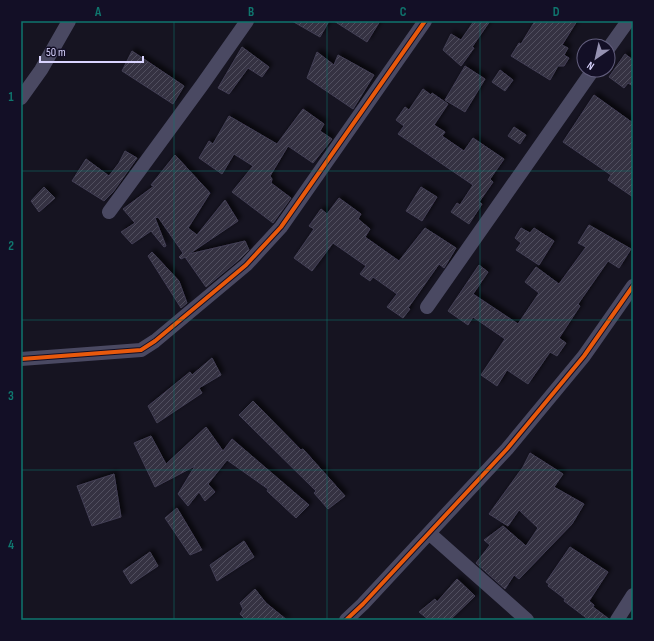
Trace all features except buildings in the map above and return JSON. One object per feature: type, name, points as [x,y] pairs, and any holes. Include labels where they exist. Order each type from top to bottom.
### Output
[{"type":"street","points":[[21,98],[41,70],[69,21]]},
{"type":"street","points":[[109,212],[247,21]]},
{"type":"street","points":[[21,359],[142,350],[155,341],[246,265],[281,227],[425,21]]},
{"type":"street","points":[[616,38],[628,21]]},
{"type":"street","points":[[427,307],[587,78]]},
{"type":"street","points":[[346,620],[363,604],[507,449],[584,356],[633,286]]},
{"type":"street","points":[[429,533],[527,620]]},
{"type":"street","points":[[618,620],[633,595]]},
{"type":"cycle path","points":[[21,359],[141,350],[155,341],[246,265],[281,227],[425,21]]},
{"type":"cycle path","points":[[346,620],[363,604],[507,449],[584,356],[633,286]]}]
